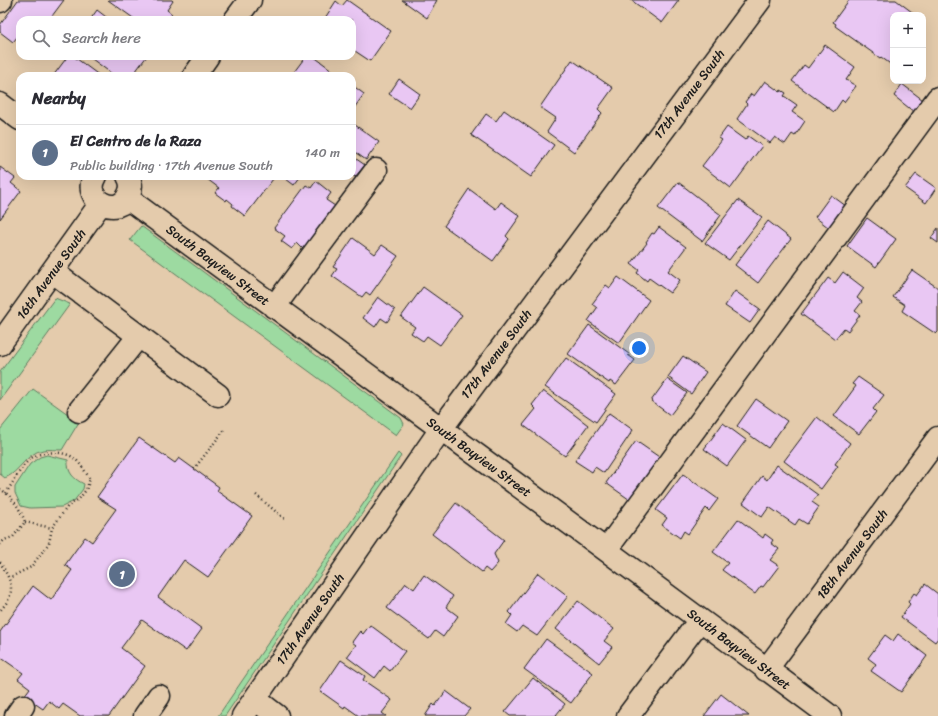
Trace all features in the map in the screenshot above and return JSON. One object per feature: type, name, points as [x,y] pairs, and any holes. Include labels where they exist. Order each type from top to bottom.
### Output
[{"type":"street","points":[[238,16],[250,0]]},
{"type":"street","name":"17th Avenue South","points":[[249,708],[441,429],[760,0]]},
{"type":"street","points":[[197,72],[205,60]]},
{"type":"street","points":[[606,550],[938,98]]},
{"type":"street","points":[[0,104],[16,116]]},
{"type":"street","points":[[274,306],[376,170]]},
{"type":"street","points":[[92,180],[91,187],[96,199],[108,206],[120,204],[127,198],[131,190],[130,180]]},
{"type":"street","name":"South Bayview Street","points":[[127,198],[830,716]]},
{"type":"street","name":"16th Avenue South","points":[[0,344],[101,203]]},
{"type":"street","points":[[53,272],[218,396]]},
{"type":"street","points":[[79,411],[138,337]]},
{"type":"street","name":"18th Avenue South","points":[[766,670],[938,438]]},
{"type":"street","points":[[628,716],[700,620]]},
{"type":"street","points":[[145,716],[159,696]]},
{"type":"street","points":[[249,708],[277,716]]},
{"type":"path","points":[[194,469],[225,429]]},
{"type":"path","points":[[6,493],[29,460],[37,454],[50,452],[64,454],[75,459],[90,479],[86,490],[79,499],[68,506],[52,528],[49,543],[30,567],[9,578]]},
{"type":"path","points":[[0,489],[6,493],[23,515],[25,522]]},
{"type":"path","points":[[256,495],[286,520]]},
{"type":"path","points":[[25,522],[52,528]]},
{"type":"path","points":[[0,545],[4,540],[13,536],[25,522]]},
{"type":"path","points":[[0,562],[9,578],[12,588],[10,597],[0,611]]},
{"type":"green space","points":[[141,226],[401,418],[404,424],[396,435],[130,240]]},
{"type":"green space","points":[[55,298],[70,304],[0,400],[0,372]]},
{"type":"green space","points":[[33,389],[79,422],[62,450],[45,450],[37,452],[27,459],[15,472],[5,478],[0,474],[0,430]]},
{"type":"green space","points":[[398,453],[401,456],[225,716],[218,716]]},
{"type":"green space","points":[[47,455],[68,460],[70,472],[74,478],[84,484],[83,489],[74,501],[62,507],[30,508],[21,506],[15,493],[15,487],[30,464],[40,457]]},
{"type":"building","points":[[18,0],[64,0],[52,16],[16,16],[16,38],[13,42],[0,32],[0,25]]},
{"type":"building","points":[[108,0],[173,1],[167,10],[172,14],[170,16],[130,16]]},
{"type":"building","points":[[347,0],[391,31],[370,61],[356,52],[356,16],[326,16],[336,1],[342,6]]},
{"type":"building","points":[[402,0],[437,0],[427,18]]},
{"type":"building","points":[[631,0],[679,0],[662,23]]},
{"type":"building","points":[[849,0],[896,0],[912,12],[890,12],[890,64],[835,26],[836,24],[833,22]]},
{"type":"building","points":[[97,10],[105,16],[93,16]]},
{"type":"building","points":[[825,45],[855,67],[846,80],[856,86],[844,102],[842,100],[834,112],[792,81],[804,65],[808,68]]},
{"type":"building","points":[[65,60],[78,60],[95,72],[56,72]]},
{"type":"building","points":[[93,60],[144,60],[135,72],[110,72]]},
{"type":"building","points":[[303,60],[318,60],[335,72],[294,72]]},
{"type":"building","points":[[572,60],[613,88],[598,109],[602,113],[574,152],[547,132],[556,118],[540,107]]},
{"type":"building","points":[[399,79],[420,94],[410,108],[389,94]]},
{"type":"building","points":[[765,81],[780,92],[781,90],[786,93],[784,96],[797,105],[792,112],[805,121],[795,136],[792,134],[785,144],[775,137],[770,143],[737,119],[747,104],[745,102],[751,94],[754,96]]},
{"type":"building","points":[[902,84],[923,100],[914,112],[894,96]]},
{"type":"building","points":[[356,88],[364,94],[356,105]]},
{"type":"building","points":[[504,110],[554,145],[531,177],[471,135],[486,114],[496,121]]},
{"type":"building","points":[[356,126],[379,142],[366,160],[356,153]]},
{"type":"building","points":[[727,127],[745,140],[748,136],[762,146],[731,188],[702,166],[722,140],[719,138]]},
{"type":"building","points":[[356,159],[365,165],[356,176]]},
{"type":"building","points":[[0,167],[15,178],[11,183],[21,191],[0,219]]},
{"type":"building","points":[[916,174],[936,188],[926,203],[905,188]]},
{"type":"building","points":[[208,180],[272,180],[245,216],[232,206],[233,204],[227,199],[226,201],[215,193],[219,188]]},
{"type":"building","points":[[287,180],[298,180],[294,185]]},
{"type":"building","points":[[316,181],[331,193],[326,200],[335,206],[303,249],[297,243],[292,249],[281,241],[285,236],[274,228],[306,185],[311,188]]},
{"type":"building","points":[[678,182],[721,215],[702,241],[658,208]]},
{"type":"building","points":[[469,189],[496,209],[501,202],[520,216],[506,236],[509,239],[493,261],[444,226]]},
{"type":"building","points":[[831,195],[850,209],[833,231],[815,217]]},
{"type":"building","points":[[738,200],[762,217],[729,260],[705,243]]},
{"type":"building","points":[[867,218],[896,239],[876,267],[847,246]]},
{"type":"building","points":[[768,221],[791,239],[758,283],[735,265]]},
{"type":"building","points":[[659,227],[686,247],[668,271],[680,280],[670,293],[649,278],[647,281],[637,273],[639,270],[631,264],[647,243],[646,242],[652,233],[654,234]]},
{"type":"building","points":[[938,228],[938,243],[931,238]]},
{"type":"building","points":[[353,238],[375,254],[382,245],[398,256],[370,295],[366,292],[362,297],[332,276],[337,269],[333,267]]},
{"type":"building","points":[[912,270],[938,288],[938,332],[936,334],[902,311],[905,305],[893,297]]},
{"type":"building","points":[[843,272],[864,288],[857,298],[862,302],[855,311],[860,315],[848,331],[844,328],[835,339],[801,314],[828,278],[835,283]]},
{"type":"building","points":[[618,277],[649,300],[619,343],[588,321],[597,308],[592,304],[606,285],[610,288]]},
{"type":"building","points":[[423,287],[462,315],[440,345],[427,336],[423,341],[411,333],[415,327],[401,317]]},
{"type":"building","points":[[735,291],[760,309],[750,323],[725,306]]},
{"type":"building","points":[[378,297],[395,310],[387,322],[381,318],[375,327],[363,318]]},
{"type":"building","points":[[589,325],[635,360],[616,385],[610,381],[609,383],[568,354]]},
{"type":"building","points":[[683,356],[706,372],[691,394],[668,377]]},
{"type":"building","points":[[566,358],[616,394],[596,422],[545,387]]},
{"type":"building","points":[[858,377],[884,395],[873,409],[876,412],[859,434],[834,416],[856,386],[852,384]]},
{"type":"building","points":[[667,379],[687,393],[670,415],[651,401]]},
{"type":"building","points":[[543,391],[588,425],[565,456],[523,425],[536,409],[532,405]]},
{"type":"building","points":[[756,399],[787,421],[768,448],[737,426]]},
{"type":"building","points":[[609,413],[633,430],[604,473],[595,467],[592,472],[575,461]]},
{"type":"building","points":[[817,417],[850,443],[835,464],[838,466],[821,489],[784,461]]},
{"type":"building","points":[[723,423],[746,440],[727,466],[704,449]]},
{"type":"building","points":[[139,438],[175,463],[179,458],[219,487],[217,491],[252,516],[208,577],[184,560],[158,597],[202,629],[186,651],[142,620],[121,648],[145,666],[109,716],[80,716],[63,704],[59,709],[49,701],[43,709],[24,696],[30,688],[18,679],[23,673],[0,657],[0,632],[33,586],[51,600],[72,570],[65,565],[85,537],[92,542],[116,509],[97,497]]},
{"type":"building","points":[[636,441],[662,459],[633,502],[606,483]]},
{"type":"building","points":[[777,465],[818,495],[812,502],[819,507],[807,524],[799,519],[795,525],[769,507],[762,517],[743,503],[762,476],[767,480]]},
{"type":"building","points":[[683,474],[718,499],[709,511],[706,508],[688,534],[684,531],[680,538],[662,525],[667,518],[656,510]]},
{"type":"building","points":[[456,503],[504,540],[494,554],[498,563],[490,572],[485,568],[482,572],[432,534]]},
{"type":"building","points":[[738,519],[763,538],[765,534],[773,540],[771,543],[779,549],[770,560],[779,566],[763,587],[761,586],[755,594],[722,570],[728,563],[713,552]]},
{"type":"building","points":[[538,573],[568,596],[537,636],[522,626],[517,632],[506,624],[512,615],[509,612]]},
{"type":"building","points":[[424,575],[453,596],[446,607],[458,616],[443,637],[435,631],[429,639],[387,608],[406,583],[414,589]]},
{"type":"building","points":[[925,584],[938,594],[938,638],[935,642],[901,617],[910,604],[908,602],[914,593],[917,595]]},
{"type":"building","points":[[578,601],[614,629],[604,641],[612,647],[599,663],[556,629]]},
{"type":"building","points":[[370,625],[405,651],[390,671],[384,666],[375,678],[347,657],[356,645],[352,642],[360,631],[363,634]]},
{"type":"building","points":[[898,634],[927,656],[901,692],[871,671],[876,664],[868,658],[885,635],[893,641]]},
{"type":"building","points":[[546,639],[593,673],[571,703],[524,669]]},
{"type":"building","points":[[341,660],[365,676],[363,680],[392,700],[382,713],[386,716],[359,716],[345,706],[344,708],[320,691]]},
{"type":"building","points":[[533,678],[565,704],[556,715],[558,716],[510,716],[505,712]]},
{"type":"building","points":[[446,691],[470,709],[464,716],[425,716],[433,704],[435,706]]},
{"type":"building","points":[[721,694],[749,716],[704,716]]},
{"type":"place","name":"El Centro de la Raza","points":[[122,574]]}]
